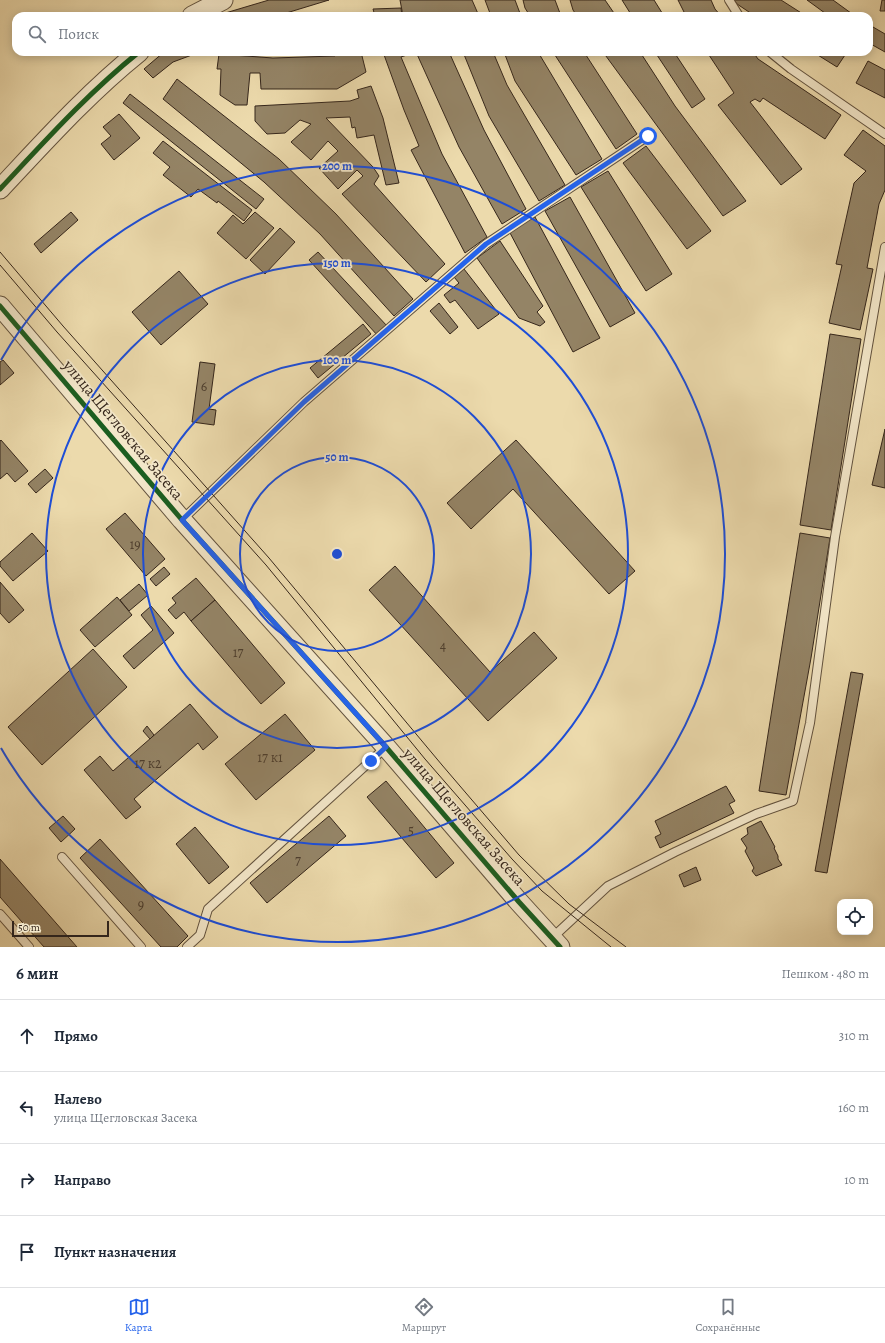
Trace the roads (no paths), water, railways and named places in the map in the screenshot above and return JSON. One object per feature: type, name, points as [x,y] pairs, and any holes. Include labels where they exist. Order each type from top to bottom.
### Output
[{"type":"street","points":[[200,12],[222,0]]},
{"type":"street","points":[[0,189],[78,106],[114,72],[135,56]]},
{"type":"street","name":"улица Щегловская Засека","points":[[0,306],[182,520],[386,747],[556,943]]},
{"type":"lane","points":[[729,0],[736,12]]},
{"type":"lane","points":[[775,56],[791,69],[885,134]]},
{"type":"lane","points":[[182,520],[304,402],[486,244],[648,136]]},
{"type":"lane","points":[[556,943],[608,886],[675,852],[756,814],[793,801],[810,723],[835,537],[885,247]]},
{"type":"lane","points":[[187,947],[200,935],[208,909],[386,747]]},
{"type":"lane","points":[[62,857],[141,947]]},
{"type":"lane","points":[[0,914],[29,947]]},
{"type":"tram line","points":[[0,252],[63,326],[269,558],[519,855],[569,904],[626,947]]},
{"type":"tram line","points":[[0,265],[57,332],[266,565],[425,759],[512,859],[542,891],[611,947]]}]
